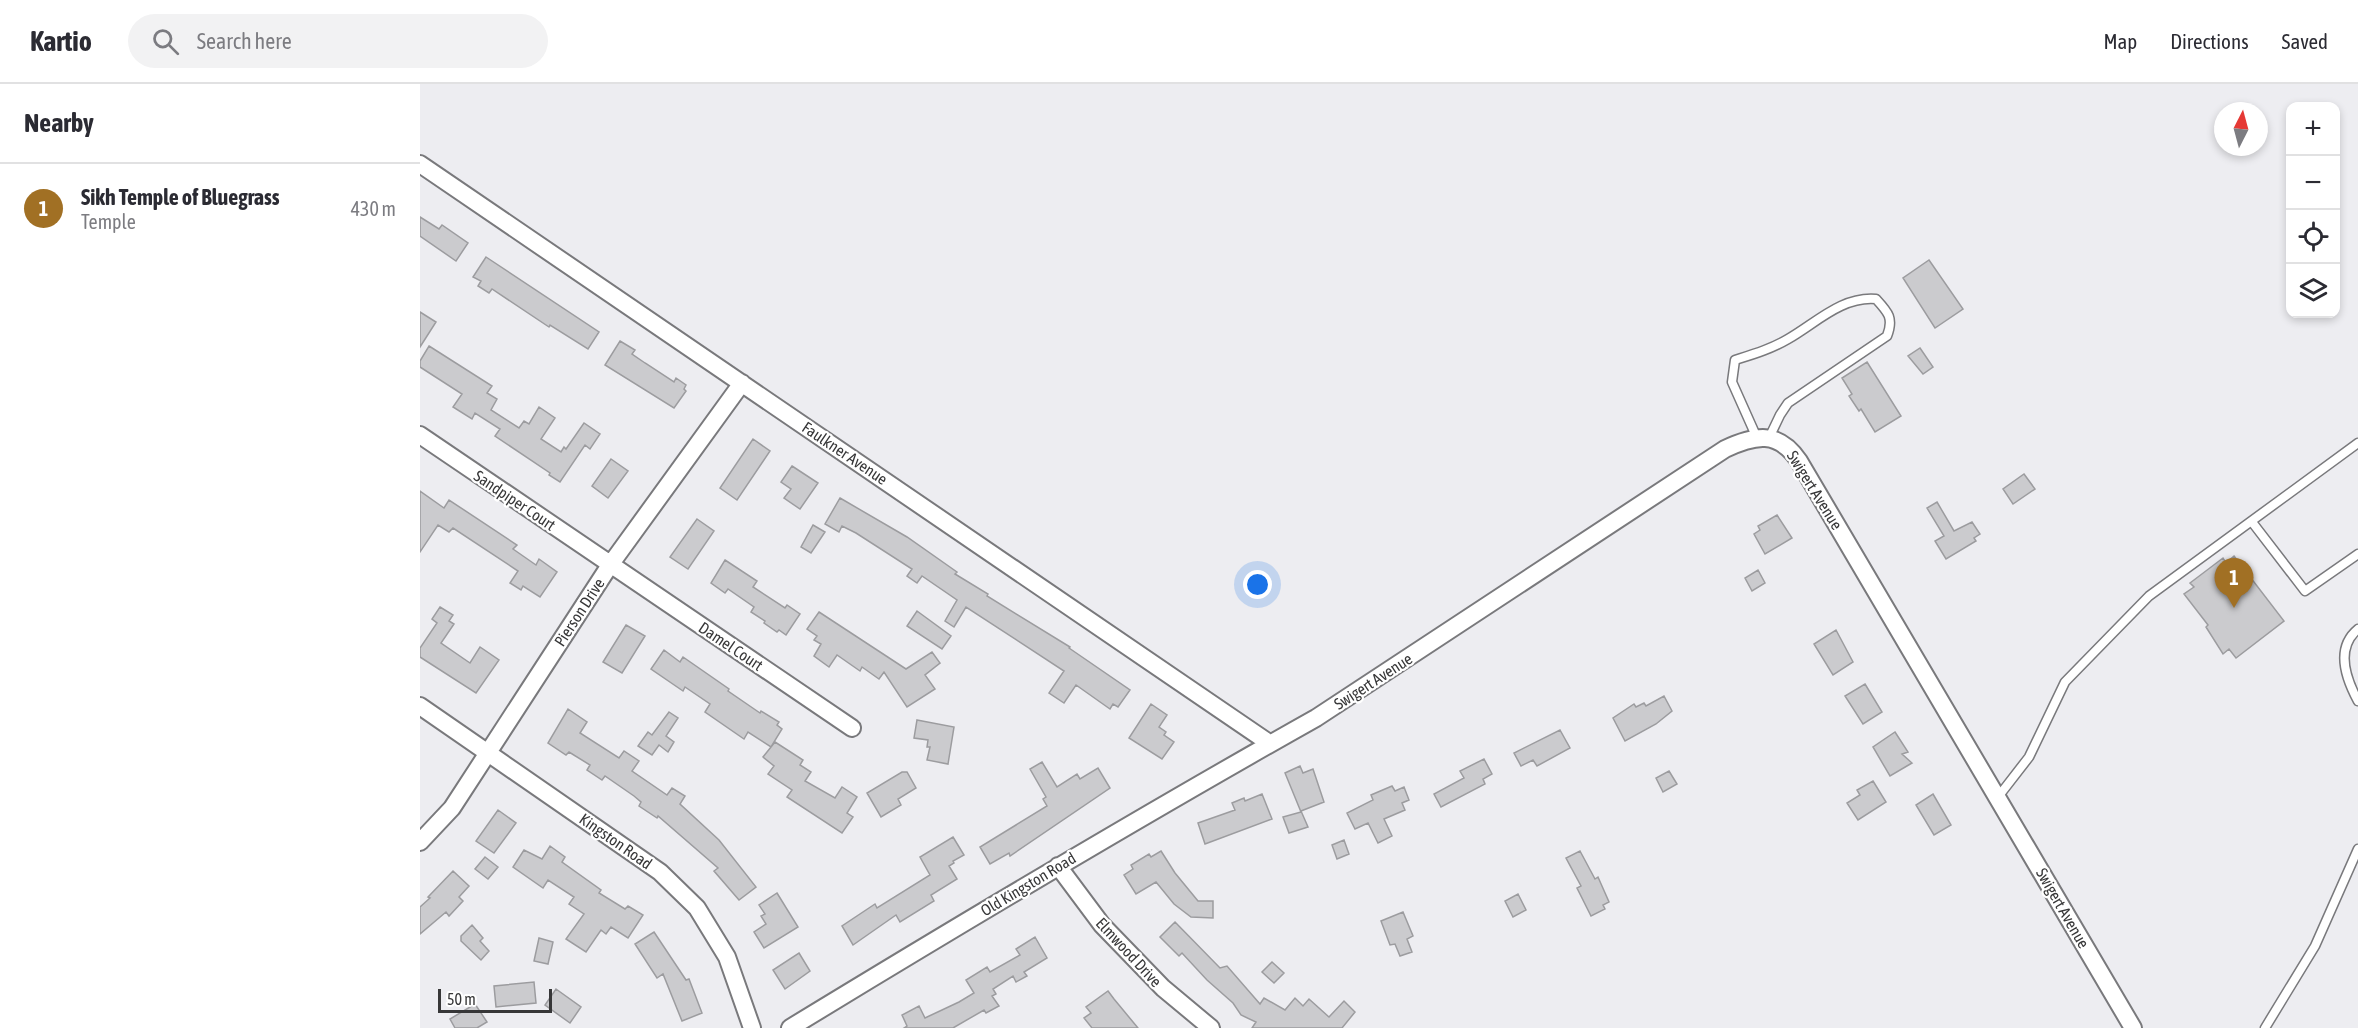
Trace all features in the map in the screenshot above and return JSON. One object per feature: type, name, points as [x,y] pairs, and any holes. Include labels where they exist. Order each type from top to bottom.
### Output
[{"type":"street","name":"Faulkner Avenue","points":[[420,164],[1269,743]]},
{"type":"street","name":"Pierson Drive","points":[[420,842],[452,808],[610,565],[742,383]]},
{"type":"street","name":"Sandpiper Court","points":[[420,435],[610,565]]},
{"type":"street","name":"Swigert Avenue","points":[[1269,743],[1316,718],[1725,450],[1741,442],[1763,438],[1791,449],[1799,461],[2133,1028]]},
{"type":"street","name":"Damel Court","points":[[610,565],[852,728]]},
{"type":"street","name":"Kingston Road","points":[[420,706],[660,872],[697,908],[727,957],[752,1028]]},
{"type":"street","name":"Old Kingston Road","points":[[790,1028],[1058,866],[1269,743]]},
{"type":"street","name":"Elmwood Drive","points":[[1058,866],[1102,925],[1163,988],[1211,1028]]},
{"type":"lane","points":[[1860,298],[1876,299],[1887,311],[1891,325],[1887,336],[1788,403],[1763,438],[1732,382],[1735,360],[1769,349],[1848,301],[1860,298]]},
{"type":"lane","points":[[1998,797],[2029,757],[2065,682],[2149,596],[2358,443]]},
{"type":"lane","points":[[2252,522],[2305,591],[2358,554]]},
{"type":"lane","points":[[2358,629],[2348,637],[2343,659],[2348,684],[2358,701]]},
{"type":"lane","points":[[2265,1028],[2315,945],[2358,849]]},
{"type":"building","points":[[420,217],[439,229],[442,225],[468,243],[456,261],[420,236]]},
{"type":"building","points":[[486,257],[599,332],[588,349],[550,325],[549,327],[492,289],[489,293],[478,286],[481,281],[473,277]]},
{"type":"building","points":[[1929,260],[1963,309],[1935,328],[1903,278]]},
{"type":"building","points":[[420,312],[436,322],[420,347]]},
{"type":"building","points":[[620,341],[635,350],[632,354],[645,363],[674,382],[676,378],[686,385],[684,389],[686,391],[674,408],[605,365]]},
{"type":"building","points":[[429,346],[492,386],[487,393],[497,399],[491,410],[519,428],[524,421],[529,424],[539,407],[555,418],[541,439],[561,452],[564,447],[566,449],[584,423],[600,434],[590,449],[585,445],[560,482],[495,436],[500,429],[475,413],[472,419],[453,407],[462,394],[420,367],[420,361]]},
{"type":"building","points":[[1920,348],[1933,367],[1923,374],[1908,356]]},
{"type":"building","points":[[1867,362],[1901,416],[1875,432],[1861,409],[1859,411],[1849,396],[1852,394],[1842,378]]},
{"type":"building","points":[[753,439],[770,451],[737,500],[720,488]]},
{"type":"building","points":[[611,459],[628,471],[608,498],[592,486]]},
{"type":"building","points":[[792,466],[818,483],[800,509],[784,498],[791,489],[781,482]]},
{"type":"building","points":[[2024,474],[2035,489],[2013,504],[2003,489]]},
{"type":"building","points":[[420,491],[444,508],[449,500],[517,545],[513,549],[536,565],[539,559],[557,572],[540,597],[523,586],[521,590],[510,583],[518,571],[453,528],[449,532],[438,525],[420,552]]},
{"type":"building","points":[[840,498],[907,537],[957,572],[955,574],[988,594],[987,596],[1070,647],[1130,690],[1118,707],[1113,704],[1110,709],[1076,685],[1064,703],[1049,693],[1064,671],[966,607],[954,627],[945,621],[957,600],[922,576],[917,583],[907,576],[912,569],[856,533],[842,526],[839,532],[825,524]]},
{"type":"building","points":[[1937,502],[1954,531],[1972,522],[1980,534],[1974,538],[1976,541],[1946,559],[1935,541],[1944,536],[1927,508]]},
{"type":"building","points":[[1777,515],[1792,538],[1765,554],[1754,534],[1760,530],[1758,526]]},
{"type":"building","points":[[697,519],[714,531],[688,569],[670,557]]},
{"type":"building","points":[[813,525],[825,532],[811,553],[801,547]]},
{"type":"building","points":[[2234,556],[2284,621],[2236,658],[2229,649],[2223,654],[2206,627],[2208,625],[2184,594],[2194,587],[2190,583],[2223,558],[2226,563]]},
{"type":"building","points":[[725,560],[757,581],[753,587],[785,608],[787,605],[800,614],[786,635],[779,630],[777,632],[751,612],[754,607],[728,589],[725,593],[711,583]]},
{"type":"building","points":[[1758,570],[1765,583],[1752,591],[1745,578]]},
{"type":"building","points":[[440,607],[453,615],[449,621],[454,624],[441,643],[470,663],[480,647],[499,660],[476,693],[420,657],[420,648],[437,623],[432,619]]},
{"type":"building","points":[[917,611],[951,636],[942,649],[907,626]]},
{"type":"building","points":[[819,612],[906,669],[932,652],[940,663],[925,675],[935,689],[907,707],[884,672],[879,679],[862,667],[860,671],[837,655],[829,667],[814,656],[821,644],[814,640],[817,636],[807,629]]},
{"type":"building","points":[[626,625],[645,636],[622,673],[603,662]]},
{"type":"building","points":[[1836,630],[1853,662],[1833,675],[1814,644]]},
{"type":"building","points":[[664,650],[680,662],[683,657],[760,713],[761,711],[779,722],[777,725],[782,729],[771,747],[748,732],[744,739],[705,712],[710,704],[685,687],[683,691],[651,669]]},
{"type":"building","points":[[1865,684],[1882,712],[1863,724],[1845,696]]},
{"type":"building","points":[[1664,696],[1672,711],[1656,724],[1625,741],[1613,718],[1634,704],[1636,707],[1644,703],[1646,706]]},
{"type":"building","points":[[1151,704],[1167,715],[1159,727],[1166,732],[1164,735],[1174,742],[1162,759],[1129,738]]},
{"type":"building","points":[[568,709],[587,722],[580,733],[619,758],[624,751],[639,761],[632,771],[667,795],[672,788],[685,796],[680,804],[719,840],[756,887],[739,900],[714,871],[718,868],[658,816],[657,818],[639,806],[641,802],[634,796],[605,776],[602,780],[587,770],[590,765],[569,752],[566,755],[548,743]]},
{"type":"building","points":[[669,712],[678,718],[666,736],[674,742],[668,752],[659,745],[652,755],[638,746],[648,732],[652,735]]},
{"type":"building","points":[[917,720],[954,727],[948,764],[927,760],[930,747],[927,747],[928,740],[914,738]]},
{"type":"building","points":[[1560,730],[1570,748],[1537,766],[1533,760],[1521,766],[1514,753]]},
{"type":"building","points":[[1895,732],[1908,752],[1902,754],[1912,763],[1890,776],[1873,747]]},
{"type":"building","points":[[775,742],[803,760],[800,765],[811,772],[805,781],[835,798],[842,787],[857,797],[847,813],[853,817],[842,833],[787,797],[792,790],[768,774],[774,766],[763,757]]},
{"type":"building","points":[[1484,759],[1492,774],[1483,779],[1485,784],[1441,807],[1434,794],[1464,778],[1460,771]]},
{"type":"building","points":[[1042,762],[1057,787],[1077,774],[1080,779],[1098,768],[1110,788],[1010,856],[1009,853],[990,864],[980,847],[1047,806],[1043,799],[1046,797],[1030,769]]},
{"type":"building","points":[[1300,766],[1303,773],[1313,769],[1324,802],[1301,811],[1308,827],[1289,833],[1283,817],[1301,812],[1285,773]]},
{"type":"building","points":[[1669,771],[1677,784],[1663,792],[1656,778]]},
{"type":"building","points":[[902,772],[907,772],[916,788],[898,799],[901,805],[881,817],[867,793]]},
{"type":"building","points":[[1873,781],[1886,802],[1858,820],[1847,803],[1860,795],[1857,790]]},
{"type":"building","points":[[1392,786],[1395,791],[1404,787],[1409,800],[1402,803],[1405,810],[1384,819],[1392,836],[1378,843],[1368,823],[1355,829],[1347,813],[1373,800],[1371,795]]},
{"type":"building","points":[[1262,794],[1272,819],[1205,844],[1198,823],[1235,810],[1232,803],[1244,798],[1245,801]]},
{"type":"building","points":[[1933,794],[1951,825],[1934,835],[1916,805]]},
{"type":"building","points":[[498,810],[516,823],[494,853],[476,841]]},
{"type":"building","points":[[953,837],[964,855],[949,866],[957,879],[931,895],[934,901],[900,922],[896,915],[853,945],[842,926],[875,904],[877,908],[930,875],[920,857]]},
{"type":"building","points":[[1344,840],[1349,854],[1337,859],[1332,845]]},
{"type":"building","points":[[550,846],[565,857],[562,862],[601,890],[599,893],[625,909],[628,906],[643,915],[628,938],[611,927],[606,934],[601,930],[586,952],[566,939],[584,914],[569,904],[574,897],[548,880],[543,888],[513,867],[524,850],[542,859]]},
{"type":"building","points":[[1161,851],[1175,873],[1198,901],[1213,901],[1213,918],[1191,917],[1174,904],[1156,882],[1136,894],[1124,875],[1133,869],[1131,865],[1149,854],[1151,857]]},
{"type":"building","points":[[1580,851],[1595,879],[1598,877],[1609,902],[1603,905],[1605,909],[1591,916],[1577,888],[1581,886],[1566,858]]},
{"type":"building","points":[[485,857],[498,867],[488,879],[475,869]]},
{"type":"building","points":[[453,871],[469,886],[459,897],[463,901],[449,916],[446,912],[420,934],[420,907]]},
{"type":"building","points":[[777,893],[798,927],[764,948],[754,932],[766,924],[761,916],[765,914],[759,905]]},
{"type":"building","points":[[1518,894],[1526,910],[1513,917],[1505,901]]},
{"type":"building","points":[[1403,912],[1413,936],[1407,939],[1412,952],[1400,956],[1395,944],[1390,945],[1381,921]]},
{"type":"building","points":[[1175,922],[1220,968],[1227,966],[1260,1004],[1264,998],[1285,1010],[1295,998],[1303,1006],[1309,999],[1329,1017],[1344,1001],[1355,1012],[1342,1028],[1252,1028],[1256,1022],[1241,1015],[1233,1003],[1182,953],[1179,956],[1160,937]]},
{"type":"building","points":[[472,925],[483,938],[480,941],[489,951],[481,960],[461,941],[461,936]]},
{"type":"building","points":[[654,932],[686,980],[689,979],[702,1013],[682,1021],[663,974],[657,978],[635,944]]},
{"type":"building","points":[[1035,937],[1047,958],[1024,972],[1027,976],[1016,982],[1013,976],[993,989],[996,994],[992,996],[999,1006],[986,1013],[984,1010],[953,1028],[904,1028],[907,1026],[902,1015],[919,1006],[925,1018],[959,1002],[974,993],[966,980],[987,967],[990,972],[1020,955],[1016,949]]},
{"type":"building","points":[[539,938],[553,942],[548,964],[534,961]]},
{"type":"building","points":[[799,953],[810,971],[785,989],[773,970]]},
{"type":"building","points":[[1272,962],[1284,973],[1274,983],[1262,972]]},
{"type":"building","points":[[534,982],[536,1003],[496,1007],[494,986]]},
{"type":"building","points":[[556,989],[581,1007],[570,1023],[545,1005]]},
{"type":"building","points":[[1108,991],[1138,1028],[1092,1028],[1084,1018],[1091,1013],[1086,1007]]},
{"type":"building","points":[[475,1004],[487,1022],[477,1028],[455,1028],[450,1019]]},
{"type":"place","name":"Sikh Temple of Bluegrass","points":[[2234,608]]}]
